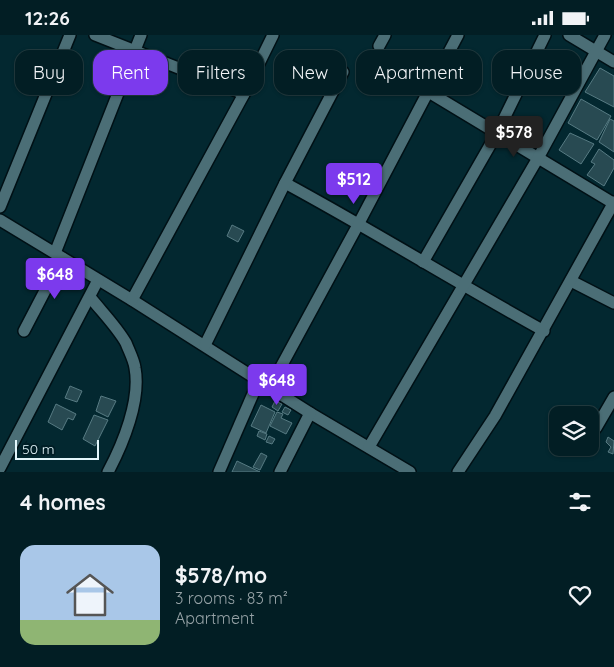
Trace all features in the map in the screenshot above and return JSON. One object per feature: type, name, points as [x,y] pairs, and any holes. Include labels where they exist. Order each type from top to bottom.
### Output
[{"type":"street","points":[[0,207],[70,35]]},
{"type":"street","points":[[95,35],[129,50]]},
{"type":"street","points":[[135,50],[141,35]]},
{"type":"street","points":[[264,52],[272,35]]},
{"type":"street","points":[[379,46],[385,35]]},
{"type":"street","points":[[450,50],[458,35]]},
{"type":"street","points":[[423,262],[497,133],[545,35]]},
{"type":"street","points":[[569,35],[614,62]]},
{"type":"street","points":[[369,447],[538,158],[604,35]]},
{"type":"street","points":[[24,331],[59,255],[118,95]]},
{"type":"street","points":[[132,300],[243,95]]},
{"type":"street","points":[[205,345],[331,95]]},
{"type":"street","points":[[270,387],[359,223],[425,95]]},
{"type":"street","points":[[434,95],[614,202],[544,331],[495,416],[458,472]]},
{"type":"street","points":[[285,183],[359,223],[464,287],[544,331]]},
{"type":"street","points":[[0,220],[205,345],[310,413],[410,472]]},
{"type":"street","points":[[0,468],[98,280]]},
{"type":"street","points":[[571,281],[614,303]]},
{"type":"street","points":[[90,297],[125,342],[135,367],[136,395],[126,430],[115,460],[108,472]]},
{"type":"street","points":[[219,472],[259,380]]},
{"type":"street","points":[[599,423],[614,397]]},
{"type":"street","points":[[280,472],[310,413]]},
{"type":"building","points":[[600,68],[614,76],[614,107],[585,92]]},
{"type":"building","points":[[581,99],[611,116],[597,140],[568,123]]},
{"type":"building","points":[[610,119],[614,121],[614,152],[599,142]]},
{"type":"building","points":[[570,133],[594,144],[581,164],[559,150]]},
{"type":"building","points":[[599,149],[614,160],[614,168],[604,186],[587,175],[595,164],[591,162]]},
{"type":"building","points":[[232,225],[244,231],[238,242],[227,236]]},
{"type":"building","points":[[70,386],[82,391],[77,402],[65,398]]},
{"type":"building","points":[[101,396],[116,401],[108,417],[96,411]]},
{"type":"building","points":[[275,401],[282,404],[278,411],[272,407]]},
{"type":"building","points":[[56,404],[76,414],[73,420],[68,418],[62,430],[48,422]]},
{"type":"building","points":[[261,405],[275,412],[266,433],[251,426]]},
{"type":"building","points":[[285,407],[291,410],[288,415],[282,412]]},
{"type":"building","points":[[277,412],[283,414],[281,418],[292,423],[286,434],[270,426]]},
{"type":"building","points":[[94,415],[108,420],[95,446],[83,439]]},
{"type":"building","points":[[259,431],[267,434],[265,440],[257,436]]},
{"type":"building","points":[[269,436],[275,439],[272,444],[266,442]]},
{"type":"building","points":[[608,437],[614,441],[613,454],[608,452],[611,447],[606,442]]},
{"type":"building","points":[[261,453],[267,456],[260,470],[253,467]]},
{"type":"building","points":[[237,461],[260,472],[232,472]]}]
